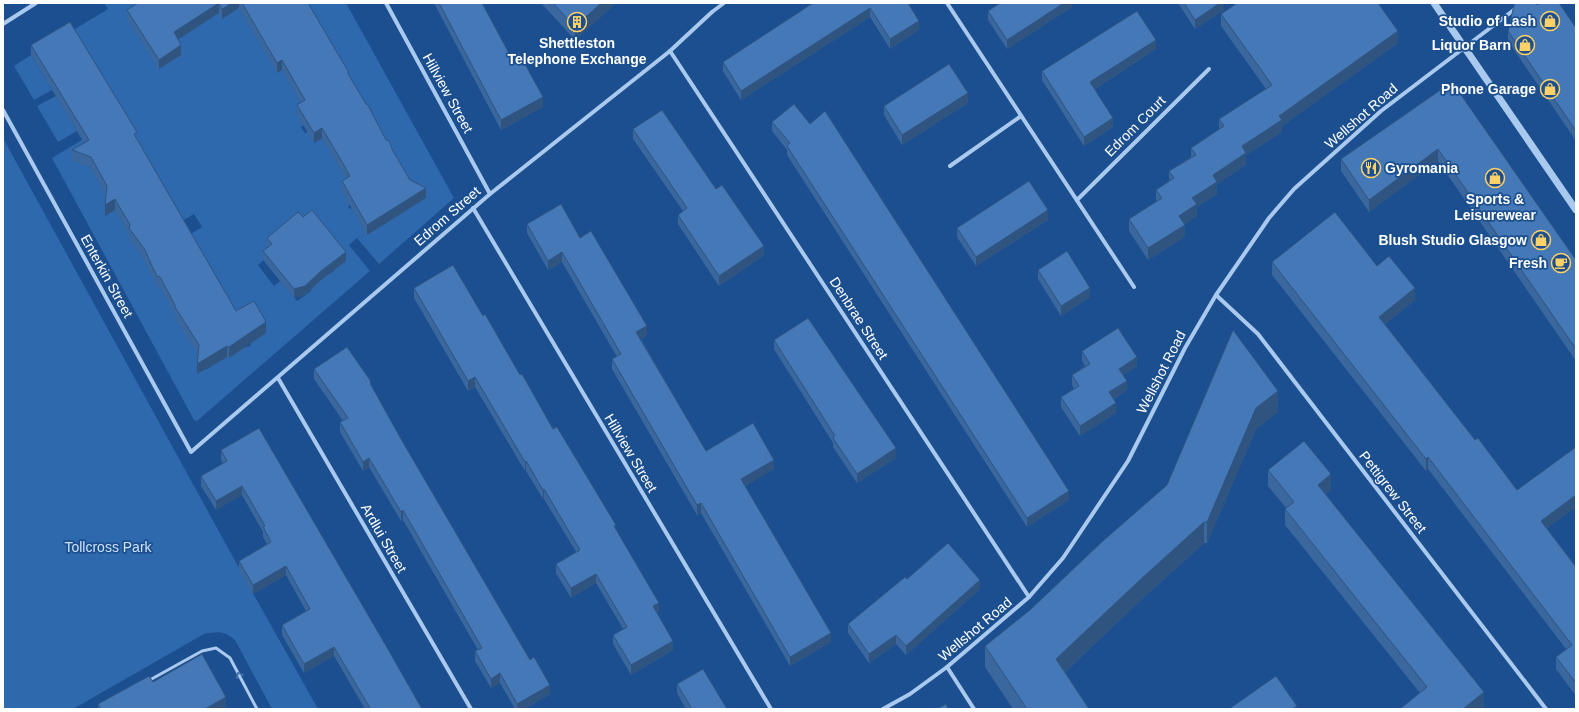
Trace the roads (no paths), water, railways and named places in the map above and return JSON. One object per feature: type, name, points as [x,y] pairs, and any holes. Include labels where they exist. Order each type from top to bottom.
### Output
[{"type":"street","points":[[3,24],[36,3]]},
{"type":"street","name":"Hillview Street","points":[[386,3],[490,194]]},
{"type":"street","name":"Edrom Street","points":[[191,452],[473,208],[670,51],[712,12],[724,3]]},
{"type":"street","points":[[947,3],[1134,286]]},
{"type":"street","points":[[1434,3],[1576,210]]},
{"type":"street","name":"Wellshot Road","points":[[883,709],[910,694],[948,667],[1029,597],[1063,558],[1128,461],[1185,348],[1216,295],[1269,218],[1294,190],[1381,111],[1523,3]]},
{"type":"street","name":"Denbrae Street","points":[[670,51],[1029,597]]},
{"type":"street","name":"Edrom Court","points":[[1077,200],[1209,69]]},
{"type":"street","name":"Enterkin Street","points":[[3,110],[191,452]]},
{"type":"street","points":[[950,166],[1021,116]]},
{"type":"street","name":"Hillview Street","points":[[473,208],[771,709]]},
{"type":"street","name":"Pettigrew Street","points":[[1216,295],[1258,334],[1546,709]]},
{"type":"street","name":"Ardlui Street","points":[[278,378],[471,709]]},
{"type":"street","points":[[948,667],[974,709]]},
{"type":"lane","points":[[143,684],[202,651],[216,648],[230,658],[258,709]]},
{"type":"place","name":"Studio of Lash","points":[[1550,21]]},
{"type":"place","name":"Shettleston Telephone Exchange","points":[[577,22]]},
{"type":"place","name":"Liquor Barn","points":[[1525,45]]},
{"type":"place","name":"Phone Garage","points":[[1550,89]]},
{"type":"place","name":"Gyromania","points":[[1371,168]]},
{"type":"place","name":"Sports & Leisurewear","points":[[1495,178]]},
{"type":"place","name":"Blush Studio Glasgow","points":[[1541,240]]},
{"type":"place","name":"Fresh","points":[[1561,263]]},
{"type":"park label","name":"Tollcross Park","points":[[108,547]]}]
